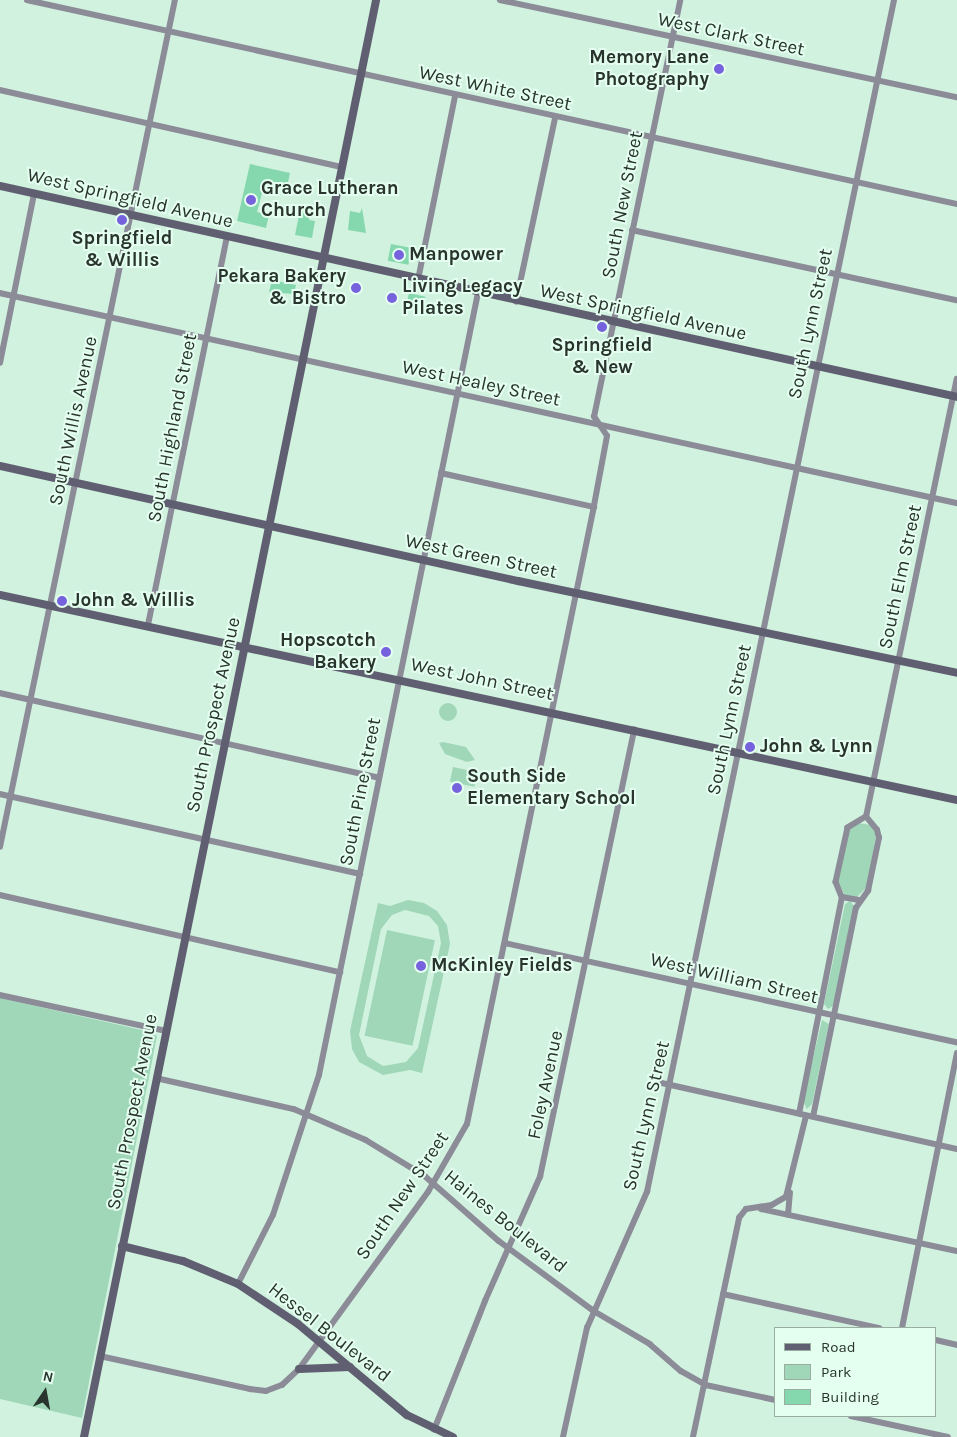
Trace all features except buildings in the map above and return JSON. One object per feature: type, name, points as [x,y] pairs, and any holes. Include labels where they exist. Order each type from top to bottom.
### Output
[{"type":"main road","name":"South Prospect Avenue","points":[[84,1437],[376,0]]},
{"type":"main road","name":"West Springfield Avenue","points":[[0,186],[323,260],[955,397]]},
{"type":"main road","name":"West Green Street","points":[[0,466],[577,594],[957,673]]},
{"type":"main road","name":"West John Street","points":[[0,596],[148,624],[957,800]]},
{"type":"main road","name":"Hessel Boulevard","points":[[122,1246],[183,1261],[238,1284],[319,1341],[392,1404],[434,1430],[453,1437]]},
{"type":"main road","points":[[299,1369],[350,1367]]},
{"type":"street","name":"West White Street","points":[[27,0],[360,76],[957,204]]},
{"type":"street","name":"South Willis Avenue","points":[[0,847],[175,0]]},
{"type":"street","name":"West Clark Street","points":[[500,0],[957,97]]},
{"type":"street","name":"South New Street","points":[[100,1356],[260,1391],[282,1385],[299,1369],[433,1183],[462,1136],[471,1112],[594,507],[607,436],[594,417],[615,323],[632,230],[680,0]]},
{"type":"street","name":"South Lynn Street","points":[[563,1437],[582,1344],[594,1311],[648,1192],[672,1086],[737,753],[764,633],[796,468],[894,0]]},
{"type":"street","points":[[0,90],[342,167]]},
{"type":"street","points":[[418,280],[455,96]]},
{"type":"street","points":[[516,302],[555,118]]},
{"type":"street","points":[[0,363],[34,194]]},
{"type":"street","points":[[632,230],[957,300]]},
{"type":"street","name":"South Highland Street","points":[[148,624],[227,237]]},
{"type":"street","name":"West Healey Street","points":[[0,293],[302,361],[957,503]]},
{"type":"street","name":"South Pine Street","points":[[238,1284],[273,1215],[317,1080],[399,678],[425,561],[478,293]]},
{"type":"street","name":"South Elm Street","points":[[866,817],[932,498],[955,397],[957,379]]},
{"type":"street","points":[[441,473],[594,507]]},
{"type":"street","points":[[0,693],[379,778]]},
{"type":"street","name":"Foley Avenue","points":[[434,1430],[484,1301],[533,1199],[546,1153],[634,730]]},
{"type":"street","points":[[0,794],[360,874]]},
{"type":"street","points":[[788,1215],[802,1115],[842,896],[836,882],[846,832],[851,824],[866,817],[877,830],[879,838],[868,891],[859,900],[813,1118]]},
{"type":"street","points":[[0,895],[340,972]]},
{"type":"street","points":[[842,896],[859,900]]},
{"type":"street","name":"West William Street","points":[[505,943],[820,1014],[957,1042]]},
{"type":"street","points":[[0,995],[166,1031]]},
{"type":"street","points":[[902,1327],[957,1053]]},
{"type":"street","name":"Haines Boulevard","points":[[156,1078],[306,1113],[366,1140],[433,1183],[510,1249],[594,1311],[650,1344],[681,1371],[706,1385],[774,1400]]},
{"type":"street","points":[[662,1083],[957,1149]]},
{"type":"street","points":[[693,1437],[706,1385],[739,1218],[754,1207],[784,1199],[791,1186]]},
{"type":"street","points":[[754,1207],[957,1251]]},
{"type":"street","points":[[723,1294],[875,1327]]},
{"type":"street","points":[[937,1340],[957,1345]]},
{"type":"street","points":[[863,1417],[884,1419],[948,1437]]},
{"type":"green space","points":[[448,703],[454,706],[457,712],[454,718],[448,721],[442,718],[439,712],[442,706]]},
{"type":"green space","points":[[443,742],[466,747],[475,760],[467,762],[445,754],[439,743]]},
{"type":"green space","points":[[453,767],[477,772],[474,787],[450,782]]},
{"type":"green space","points":[[858,823],[871,825],[876,835],[867,887],[857,897],[845,895],[838,882],[849,829]]},
{"type":"green space","points":[[408,900],[424,903],[437,911],[447,925],[450,944],[422,1073],[410,1070],[383,1075],[359,1062],[352,1049],[350,1031],[378,903],[390,906]],"holes":[[[405,910],[429,916],[438,926],[441,943],[418,1048],[406,1062],[383,1066],[367,1056],[359,1035],[381,929],[392,915]]]},
{"type":"green space","points":[[850,901],[854,906],[833,1006],[828,1009],[824,1004],[845,904]]},
{"type":"green space","points":[[387,930],[435,940],[412,1046],[365,1036]]},
{"type":"green space","points":[[0,998],[151,1032],[157,1036],[82,1418],[0,1399]]},
{"type":"green space","points":[[822,1020],[829,1024],[812,1104],[807,1109],[803,1101]]},
{"type":"place","name":"Memory Lane Photography","points":[[719,69]]},
{"type":"place","name":"Grace Lutheran Church","points":[[251,200]]},
{"type":"place","name":"Springfield & Willis","points":[[122,220]]},
{"type":"place","name":"Manpower","points":[[399,255]]},
{"type":"place","name":"Pekara Bakery & Bistro","points":[[356,288]]},
{"type":"place","name":"Living Legacy Pilates","points":[[392,298]]},
{"type":"place","name":"Springfield & New","points":[[602,327]]},
{"type":"place","name":"John & Willis","points":[[62,601]]},
{"type":"place","name":"Hopscotch Bakery","points":[[386,652]]},
{"type":"place","name":"John & Lynn","points":[[750,747]]},
{"type":"place","name":"South Side Elementary School","points":[[457,788]]},
{"type":"place","name":"McKinley Fields","points":[[421,966]]}]
